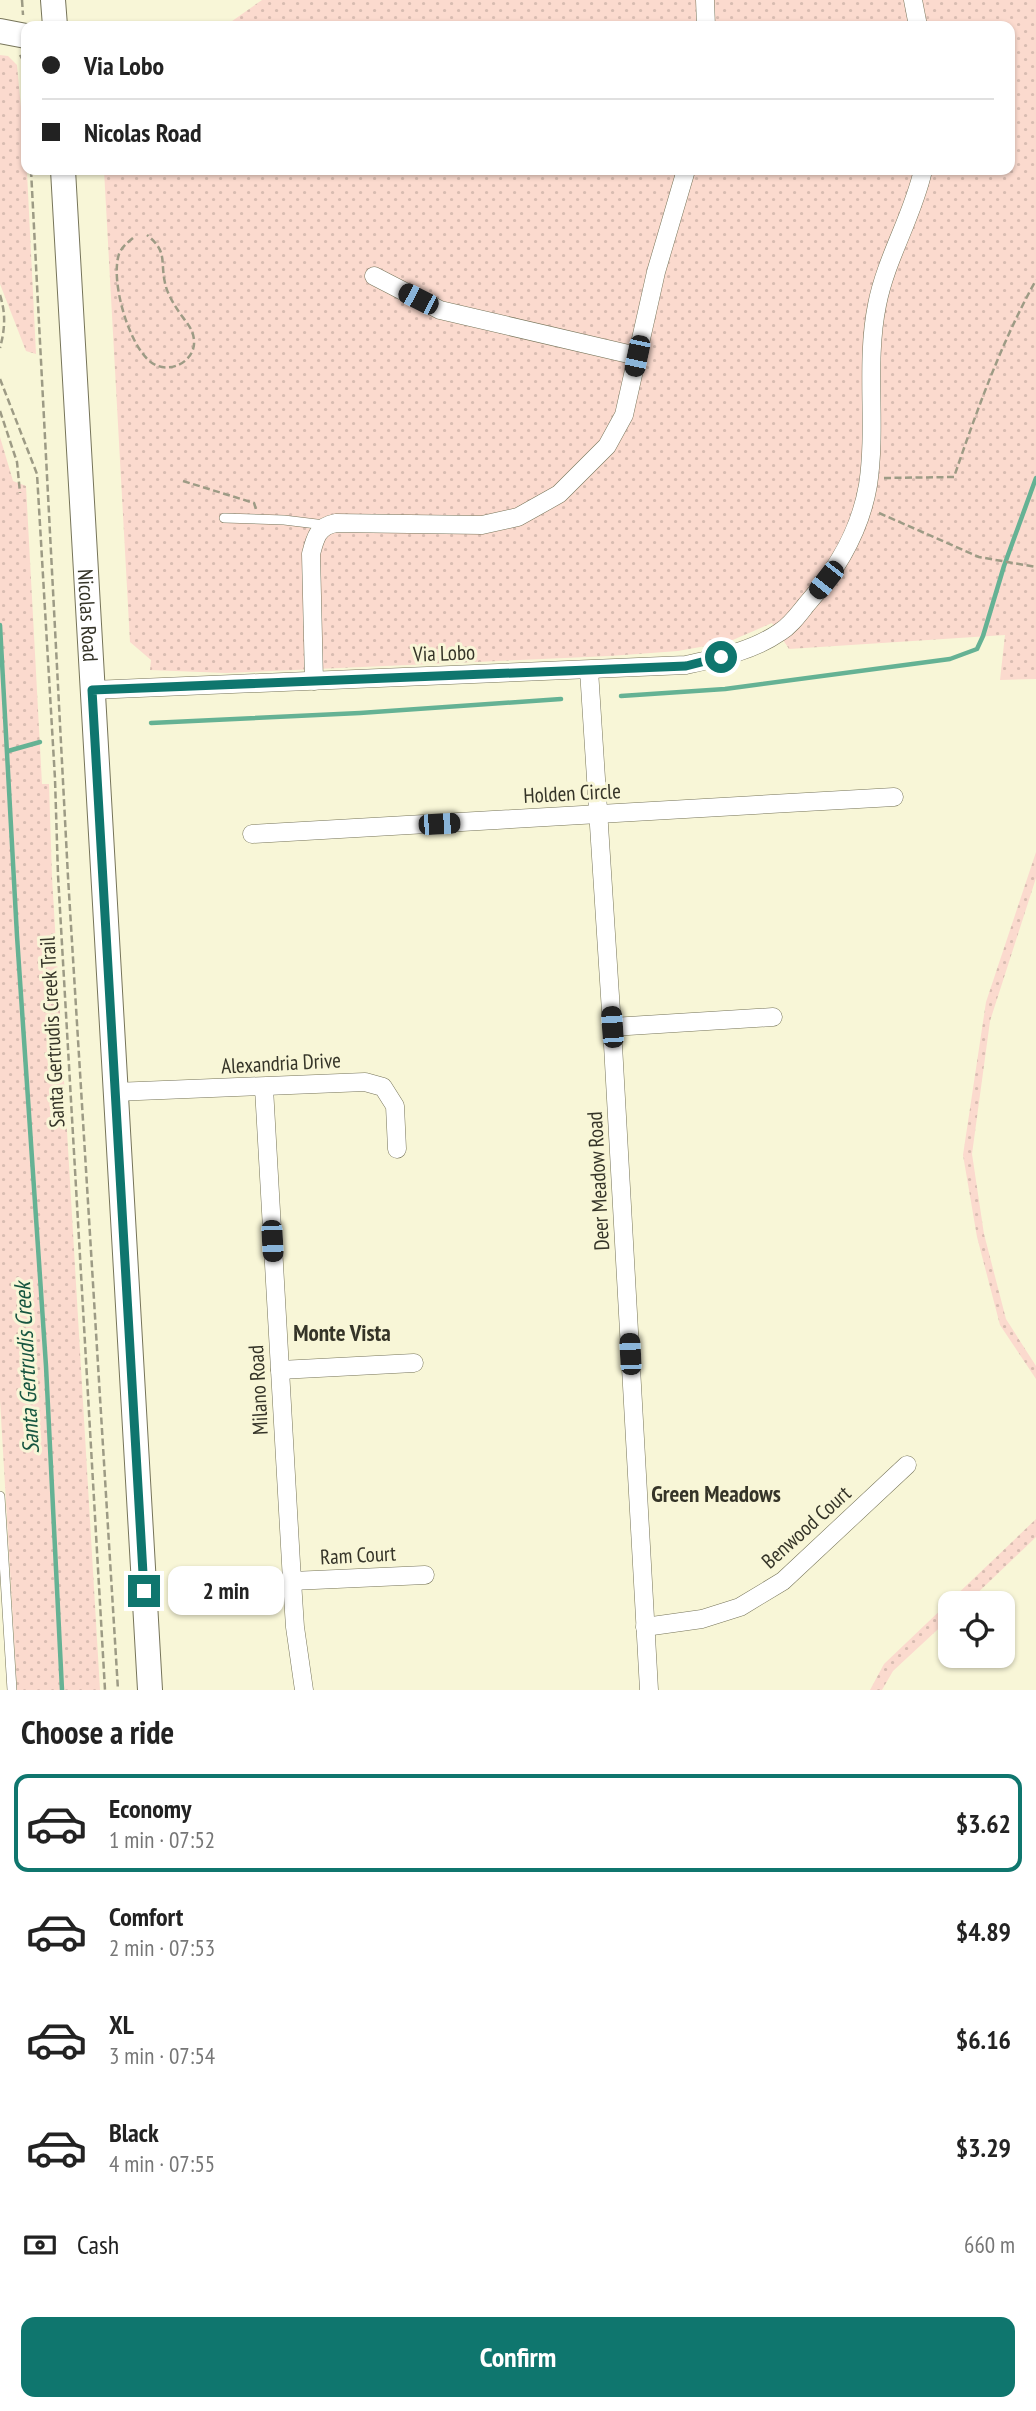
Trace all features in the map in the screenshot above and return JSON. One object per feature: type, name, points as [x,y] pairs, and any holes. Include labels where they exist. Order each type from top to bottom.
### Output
[{"type":"main road","points":[[53,0],[55,21]]},
{"type":"main road","points":[[0,31],[21,44]]},
{"type":"main road","name":"Nicolas Road","points":[[63,175],[150,1690]]},
{"type":"street","points":[[705,0],[706,21]]},
{"type":"street","points":[[913,0],[917,21]]},
{"type":"street","points":[[314,681],[310,554],[315,536],[325,525],[482,525],[518,517],[559,494],[607,446],[624,415],[656,272],[685,175]]},
{"type":"street","points":[[863,506],[868,476],[871,348],[877,304],[921,175]]},
{"type":"street","points":[[374,276],[440,310],[637,356]]},
{"type":"street","name":"Via Lobo","points":[[92,690],[686,666],[755,645],[789,625],[842,559],[858,525],[863,506]]},
{"type":"street","name":"Deer Meadow Road","points":[[589,670],[649,1690]]},
{"type":"street","name":"Holden Circle","points":[[252,834],[894,797]]},
{"type":"street","points":[[612,1027],[772,1017]]},
{"type":"street","name":"Alexandria Drive","points":[[114,1092],[365,1082],[383,1087],[395,1106],[397,1149]]},
{"type":"street","name":"Milano Road","points":[[264,1087],[292,1581],[304,1690]]},
{"type":"street","points":[[280,1370],[414,1363]]},
{"type":"street","name":"Benwood Court","points":[[645,1627],[702,1619],[740,1606],[783,1581],[907,1465]]},
{"type":"street","name":"Ram Court","points":[[292,1581],[425,1575]]},
{"type":"lane","points":[[224,519],[271,519],[325,525]]},
{"type":"lane","points":[[0,1496],[12,1690]]},
{"type":"path","points":[[31,175],[68,877],[118,1690]]},
{"type":"path","points":[[133,238],[125,244],[118,264],[125,322],[150,362],[157,366],[173,366],[181,364],[191,355],[195,343],[191,328],[168,293],[164,256],[148,235]]},
{"type":"path","points":[[868,476],[892,479],[954,477],[1003,345],[1036,281]]},
{"type":"path","points":[[0,295],[5,310],[5,328],[0,348]]},
{"type":"path","name":"Santa Gertrudis Creek Trail","points":[[0,379],[37,474],[105,1690]]},
{"type":"path","points":[[0,411],[16,462],[20,493]]},
{"type":"path","points":[[183,481],[254,503],[256,509]]},
{"type":"path","points":[[863,506],[979,557],[1036,567]]},
{"type":"shaded area","points":[[262,0],[1036,0],[1036,679],[1000,680],[1005,635],[789,649],[772,623],[728,642],[678,651],[226,673],[150,670],[151,660],[130,642],[104,175],[1015,175],[1015,21],[232,21]]},
{"type":"shaded area","points":[[0,55],[8,56],[17,65],[21,108],[21,175],[27,175],[36,354],[26,351],[0,284]]},
{"type":"shaded area","points":[[0,437],[13,481],[26,486],[42,784],[49,784],[52,877],[100,1690],[17,1690],[0,1400]]},
{"type":"shaded area","points":[[1036,852],[1036,878],[990,1021],[972,1154],[984,1234],[1006,1319],[1036,1366],[1036,1379],[1000,1325],[977,1237],[963,1155],[986,1002]]},
{"type":"shaded area","points":[[1036,1519],[1036,1537],[980,1591],[961,1591]]},
{"type":"shaded area","points":[[938,1612],[938,1629],[893,1671],[882,1690],[870,1690],[884,1664]]},
{"type":"waterway","points":[[621,696],[725,689],[950,659],[977,649],[1036,478]]},
{"type":"waterway","name":"Santa Gertrudis Creek","points":[[0,625],[17,936],[46,1366],[62,1690]]},
{"type":"waterway","points":[[151,723],[360,713],[561,699]]},
{"type":"waterway","points":[[8,751],[40,742]]},
{"type":"district","name":"Monte Vista","points":[[342,1332]]},
{"type":"district","name":"Green Meadows","points":[[716,1493]]},
{"type":"route","points":[[144,1591],[92,690],[686,666],[721,657]]}]
